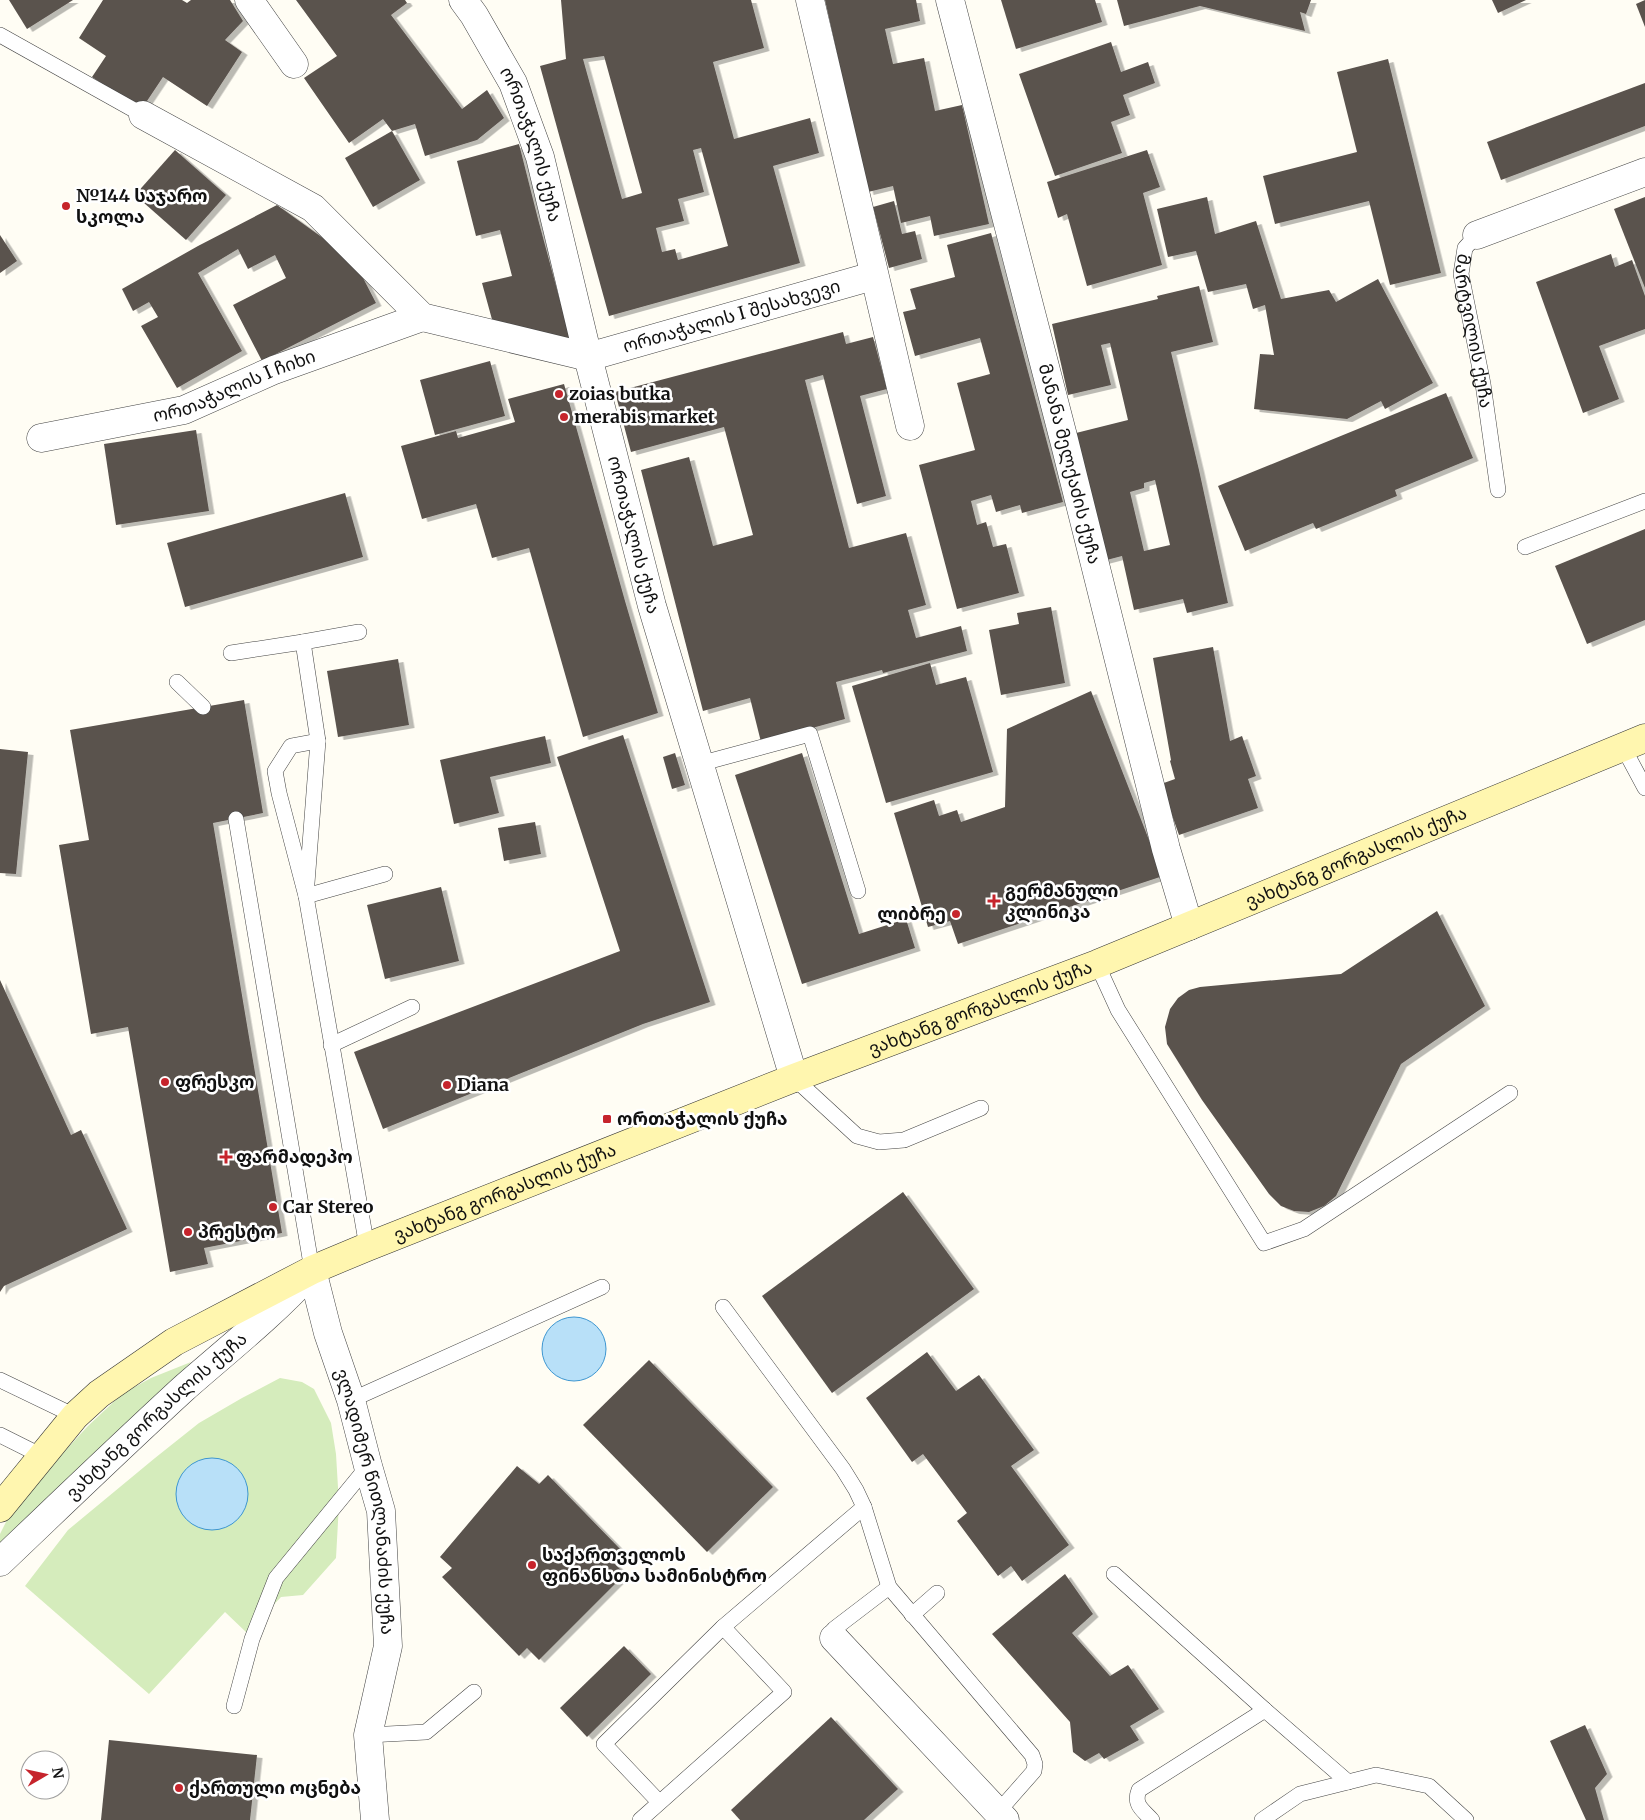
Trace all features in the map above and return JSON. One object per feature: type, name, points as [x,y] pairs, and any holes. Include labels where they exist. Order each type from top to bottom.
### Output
[{"type":"main road","name":"ვახტანგ გორგასლის ქუჩა","points":[[0,1508],[75,1416],[99,1394],[174,1342],[312,1270],[794,1078],[1097,964],[1634,742]]},
{"type":"street","points":[[248,0],[294,64]]},
{"type":"street","name":"ორთაჭალის ქუჩა","points":[[463,0],[474,15],[513,83],[540,157],[588,357],[652,606],[794,1078]]},
{"type":"street","points":[[810,0],[910,426]]},
{"type":"street","name":"მანანა მელქაძის ქუჩა","points":[[950,0],[1064,440],[1166,849],[1189,926]]},
{"type":"street","points":[[143,115],[313,208],[422,317],[588,357]]},
{"type":"street","name":"მარტვილის ქუჩა","points":[[1477,235],[1645,172]]},
{"type":"street","name":"ორთაჭალის I შესახვევი","points":[[588,357],[874,276]]},
{"type":"street","name":"ორთაჭალის I ჩიხი","points":[[41,438],[184,410],[274,370],[422,317]]},
{"type":"street","name":"ვლადიმერ წითლანაძის ქუჩა","points":[[312,1270],[328,1333],[352,1400],[381,1511],[388,1646],[368,1735],[375,1820]]},
{"type":"street","name":"ვახტანგ გორგასლის ქუჩა","points":[[0,1562],[105,1460],[186,1386],[255,1327],[312,1270]]},
{"type":"street","points":[[834,1638],[1001,1816]]},
{"type":"lane","points":[[0,36],[143,115]]},
{"type":"lane","name":"მარტვილის ქუჩა","points":[[1477,235],[1465,248],[1461,274],[1483,384],[1498,490]]},
{"type":"lane","points":[[1525,547],[1645,501]]},
{"type":"lane","points":[[231,653],[359,632]]},
{"type":"lane","points":[[303,642],[318,741],[306,896]]},
{"type":"lane","points":[[177,682],[203,707]]},
{"type":"lane","points":[[699,764],[810,734],[858,891]]},
{"type":"lane","points":[[318,741],[291,746],[275,771],[306,896],[367,1247]]},
{"type":"lane","points":[[1634,742],[1645,788]]},
{"type":"lane","points":[[236,819],[312,1270]]},
{"type":"lane","points":[[306,896],[385,874]]},
{"type":"lane","points":[[1097,964],[1118,1010],[1264,1243],[1304,1229],[1510,1093]]},
{"type":"lane","points":[[331,1045],[412,1007]]},
{"type":"lane","points":[[794,1078],[857,1136],[879,1142],[904,1140],[981,1108]]},
{"type":"lane","points":[[352,1400],[602,1288]]},
{"type":"lane","points":[[723,1307],[843,1469],[856,1490],[864,1507],[888,1587],[1032,1755],[1035,1764],[1034,1771],[1001,1816]]},
{"type":"lane","points":[[0,1380],[75,1416]]},
{"type":"lane","points":[[0,1435],[42,1456]]},
{"type":"lane","points":[[234,1706],[252,1639],[276,1578],[368,1466]]},
{"type":"lane","points":[[659,1802],[604,1744],[722,1627],[864,1507]]},
{"type":"lane","points":[[1114,1574],[1348,1782]]},
{"type":"lane","points":[[834,1638],[834,1629],[888,1587]]},
{"type":"lane","points":[[912,1615],[937,1593]]},
{"type":"lane","points":[[640,1820],[784,1692],[722,1627]]},
{"type":"lane","points":[[368,1735],[426,1732],[474,1692]]},
{"type":"lane","points":[[1152,1820],[1138,1804],[1136,1798],[1139,1790],[1265,1710]]},
{"type":"lane","points":[[1262,1820],[1300,1794],[1376,1775],[1430,1786],[1466,1820]]},
{"type":"green space","points":[[191,1362],[0,1554],[0,1534],[8,1518],[49,1468],[88,1426],[122,1394],[151,1378]]},
{"type":"green space","points":[[280,1378],[302,1382],[314,1389],[331,1423],[336,1454],[339,1504],[336,1558],[303,1595],[281,1597],[247,1633],[225,1612],[149,1694],[25,1586],[68,1530],[155,1458],[199,1423]]},
{"type":"water","points":[[568,1317],[580,1317],[597,1326],[604,1337],[606,1349],[604,1361],[597,1372],[580,1381],[568,1381],[556,1376],[547,1367],[542,1355],[542,1343],[547,1331],[556,1322]]},
{"type":"water","points":[[212,1458],[232,1464],[242,1474],[248,1494],[242,1514],[232,1524],[212,1530],[192,1524],[182,1514],[176,1494],[182,1474],[192,1464]]},
{"type":"building","points":[[9,0],[73,0],[27,29]]},
{"type":"building","points":[[103,0],[182,0],[187,3],[191,0],[230,0],[243,21],[225,40],[242,52],[207,106],[163,77],[141,110],[92,77],[106,56],[79,38]]},
{"type":"building","points":[[296,0],[405,0],[407,3],[391,15],[462,109],[487,90],[504,118],[477,140],[425,156],[415,124],[392,131],[383,119],[349,143],[304,78],[337,56]]},
{"type":"building","points":[[561,0],[751,0],[764,48],[713,62],[734,139],[810,118],[819,153],[773,166],[800,263],[609,316],[540,66],[566,59]],"holes":[[[604,56],[642,193],[622,199],[583,59]],[[701,148],[728,246],[678,260],[675,249],[662,252],[656,228],[684,221],[678,199],[704,192],[693,150]]]},
{"type":"building","points":[[825,0],[916,0],[920,21],[885,29],[893,64],[924,58],[935,111],[962,105],[989,224],[934,236],[930,216],[901,223],[893,186],[868,192]]},
{"type":"building","points":[[1001,0],[1095,0],[1102,22],[1016,49]]},
{"type":"building","points":[[1117,0],[1311,0],[1306,14],[1300,12],[1305,31],[1200,6],[1124,26]]},
{"type":"building","points":[[1492,0],[1526,0],[1498,13]]},
{"type":"building","points":[[1645,0],[1645,27],[1636,4]]},
{"type":"building","points":[[1111,42],[1121,72],[1148,62],[1155,83],[1123,95],[1130,115],[1111,122],[1122,153],[1055,176],[1019,74]]},
{"type":"building","points":[[1388,59],[1441,273],[1390,285],[1369,201],[1275,224],[1263,176],[1357,152],[1337,72]]},
{"type":"building","points":[[1645,83],[1645,126],[1501,180],[1487,142]]},
{"type":"building","points":[[392,131],[420,180],[373,207],[345,158]]},
{"type":"building","points":[[519,144],[573,349],[496,334],[482,283],[512,276],[500,230],[476,236],[457,161]]},
{"type":"building","points":[[175,150],[226,195],[186,240],[135,195]]},
{"type":"building","points":[[1147,150],[1160,187],[1143,193],[1162,265],[1087,286],[1067,214],[1058,218],[1047,182]]},
{"type":"building","points":[[1207,197],[1215,234],[1256,221],[1281,299],[1329,290],[1336,302],[1378,279],[1433,383],[1385,409],[1381,401],[1347,419],[1254,409],[1260,354],[1274,355],[1265,305],[1253,309],[1246,284],[1208,292],[1196,251],[1168,257],[1157,209]]},
{"type":"building","points":[[1645,197],[1645,288],[1614,209]]},
{"type":"building","points":[[894,201],[902,234],[915,231],[922,259],[889,268],[873,207]]},
{"type":"building","points":[[277,205],[341,251],[347,247],[376,303],[262,361],[233,305],[286,278],[275,255],[248,269],[238,249],[198,273],[242,351],[177,388],[141,326],[158,317],[149,302],[133,311],[122,289],[198,246]]},
{"type":"building","points":[[991,233],[1063,502],[1022,513],[1020,505],[996,512],[991,495],[971,501],[977,525],[986,522],[993,547],[1006,544],[1019,593],[957,609],[919,465],[975,450],[957,383],[990,374],[980,338],[915,356],[903,312],[916,309],[910,289],[955,277],[947,245]]},
{"type":"building","points":[[0,235],[17,261],[0,273]]},
{"type":"building","points":[[1611,254],[1615,267],[1632,260],[1645,296],[1645,329],[1599,346],[1619,399],[1583,413],[1536,282]]},
{"type":"building","points":[[1199,286],[1213,342],[1171,352],[1228,603],[1187,613],[1183,599],[1134,610],[1122,556],[1099,562],[1076,433],[1128,420],[1110,343],[1101,345],[1111,385],[1068,395],[1052,324],[1158,299],[1157,296]],"holes":[[[1155,480],[1170,545],[1144,551],[1130,492],[1144,488],[1144,483]]]},
{"type":"building","points":[[843,332],[846,344],[873,337],[887,389],[860,396],[886,496],[857,504],[823,375],[805,380],[849,548],[906,533],[926,605],[908,610],[916,638],[961,626],[967,651],[883,673],[882,670],[836,682],[845,719],[761,742],[750,698],[703,711],[641,470],[689,457],[713,546],[753,535],[724,427],[631,452],[615,392]]},
{"type":"building","points":[[490,361],[505,416],[435,435],[420,380]]},
{"type":"building","points":[[564,384],[658,713],[583,737],[529,548],[492,558],[476,504],[422,519],[401,446],[456,431],[458,438],[515,422],[508,399]]},
{"type":"building","points":[[1446,393],[1473,458],[1395,490],[1397,496],[1316,529],[1313,523],[1245,551],[1218,486]]},
{"type":"building","points":[[196,430],[209,511],[116,525],[104,444]]},
{"type":"building","points":[[345,493],[363,557],[185,607],[167,543]]},
{"type":"building","points":[[1645,529],[1645,620],[1587,644],[1555,566]]},
{"type":"building","points":[[1051,607],[1065,683],[1001,695],[989,630],[1019,624],[1017,613]]},
{"type":"building","points":[[1213,647],[1230,741],[1242,736],[1256,776],[1248,779],[1258,808],[1179,835],[1161,784],[1175,779],[1170,761],[1153,658]]},
{"type":"building","points":[[398,659],[409,725],[338,737],[327,671]]},
{"type":"building","points":[[930,663],[936,685],[966,677],[993,772],[886,803],[852,686]]},
{"type":"building","points":[[1091,691],[1163,876],[958,944],[950,921],[928,927],[894,813],[934,800],[939,816],[957,810],[961,822],[1005,807],[1007,729]]},
{"type":"building","points":[[244,700],[263,813],[213,823],[282,1233],[204,1248],[208,1264],[170,1272],[128,1027],[91,1034],[59,845],[89,840],[70,730]]},
{"type":"building","points":[[623,735],[710,1002],[643,1024],[383,1129],[354,1052],[620,951],[557,757]]},
{"type":"building","points":[[545,736],[551,763],[490,777],[499,813],[454,824],[440,760]]},
{"type":"building","points":[[0,749],[28,752],[16,874],[0,873]]},
{"type":"building","points":[[675,753],[685,785],[672,789],[663,757]]},
{"type":"building","points":[[802,753],[859,934],[906,919],[915,948],[802,984],[735,775]]},
{"type":"building","points":[[535,822],[541,854],[504,861],[498,828]]},
{"type":"building","points":[[441,887],[459,961],[385,979],[367,905]]},
{"type":"building","points":[[1437,911],[1485,1006],[1401,1064],[1336,1196],[1324,1206],[1309,1212],[1294,1211],[1281,1206],[1269,1194],[1202,1100],[1167,1044],[1165,1027],[1170,1009],[1178,998],[1189,990],[1200,987],[1341,974]]},
{"type":"building","points":[[0,980],[71,1135],[81,1130],[127,1229],[4,1286],[0,1292]]},
{"type":"building","points":[[903,1192],[974,1289],[832,1393],[762,1296]]},
{"type":"building","points":[[927,1352],[956,1391],[979,1375],[1034,1450],[1011,1466],[1069,1545],[1022,1581],[1011,1566],[998,1576],[957,1521],[967,1513],[923,1454],[912,1462],[866,1398]]},
{"type":"building","points":[[649,1360],[773,1487],[707,1552],[583,1425]]},
{"type":"building","name":"საქართველოს ფინანსთა სამინისტრო","points":[[517,1466],[539,1484],[548,1475],[623,1552],[613,1562],[625,1574],[539,1660],[527,1648],[519,1656],[442,1577],[452,1568],[440,1557]]},
{"type":"building","points":[[1065,1574],[1093,1614],[1072,1633],[1110,1676],[1128,1665],[1159,1709],[1130,1726],[1139,1740],[1104,1759],[1099,1753],[1085,1761],[1073,1752],[1070,1722],[992,1634]]},
{"type":"building","points":[[624,1646],[651,1674],[587,1737],[560,1708]]},
{"type":"building","points":[[831,1717],[898,1789],[864,1820],[740,1820],[731,1810]]},
{"type":"building","points":[[1585,1725],[1607,1774],[1595,1788],[1604,1820],[1586,1820],[1550,1741]]},
{"type":"building","name":"ქართული ოცნება","points":[[109,1740],[257,1755],[250,1820],[101,1820]]},
{"type":"place","name":"№144 საჯარო სკოლა","points":[[66,206]]},
{"type":"place","name":"zoias butka","points":[[559,394]]},
{"type":"place","name":"merabis market","points":[[564,417]]},
{"type":"place","name":"გერმანული კლინიკა","points":[[994,901]]},
{"type":"place","name":"ლიბრე","points":[[956,914]]},
{"type":"place","name":"ფრესკო","points":[[165,1082]]},
{"type":"place","name":"Diana","points":[[447,1085]]},
{"type":"place","name":"ორთაჭალის ქუჩა","points":[[607,1119]]},
{"type":"place","name":"ფარმადეპო","points":[[226,1157]]},
{"type":"place","name":"Car Stereo","points":[[273,1207]]},
{"type":"place","name":"პრესტო","points":[[188,1232]]},
{"type":"place","name":"საქართველოს ფინანსთა სამინისტრო","points":[[532,1565]]},
{"type":"place","name":"ქართული ოცნება","points":[[179,1788]]}]
